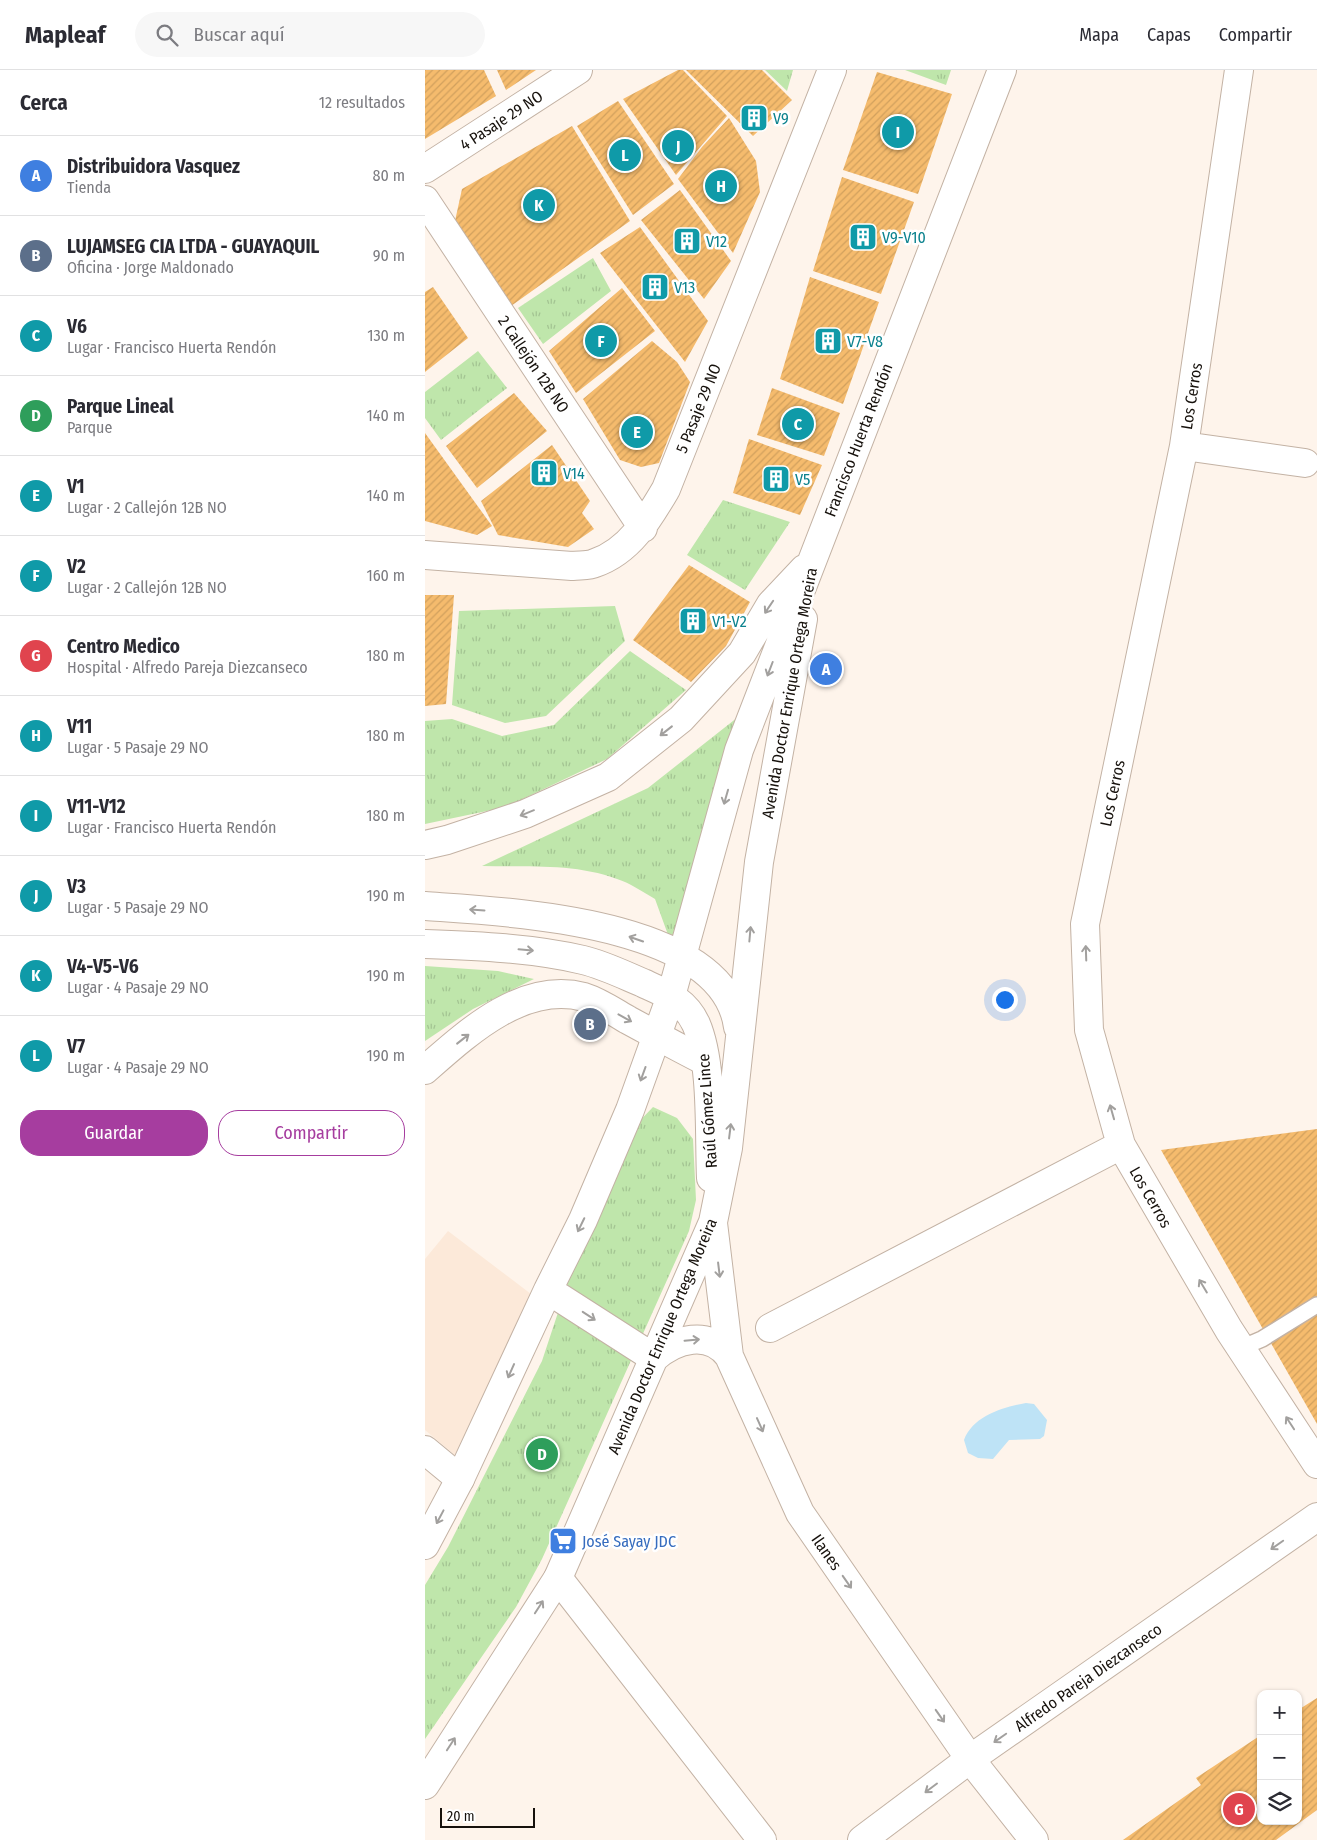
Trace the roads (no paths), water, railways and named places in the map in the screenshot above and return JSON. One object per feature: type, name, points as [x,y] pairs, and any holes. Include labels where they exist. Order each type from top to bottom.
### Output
[{"type":"street","name":"4 Pasaje 29 NO","points":[[425,169],[578,70]]},
{"type":"street","name":"5 Pasaje 29 NO","points":[[425,555],[572,566],[595,564],[616,552],[643,528],[666,489],[832,70]]},
{"type":"street","name":"Francisco Huerta Rendón","points":[[814,558],[838,489],[1002,70]]},
{"type":"street","name":"Los Cerros","points":[[1239,70],[1184,446],[1085,924],[1089,1030],[1121,1145],[1241,1348],[1317,1464]]},
{"type":"street","name":"2 Callejón 12B NO","points":[[425,200],[643,528]]},
{"type":"street","points":[[1184,446],[1305,463]]},
{"type":"street","points":[[425,845],[447,840],[525,814],[607,777],[681,719],[742,653],[771,604],[814,558]]},
{"type":"street","name":"Avenida Doctor Enrique Ortega Moreira","points":[[425,1545],[460,1479],[610,1160],[671,996],[739,750],[814,558]]},
{"type":"street","name":"Avenida Doctor Enrique Ortega Moreira","points":[[425,1785],[558,1578],[713,1222],[728,1148],[759,862],[814,558]]},
{"type":"street","points":[[425,906],[529,914],[571,920],[637,939],[682,956],[700,966],[720,984],[734,1008],[740,1046]]},
{"type":"street","name":"Raúl Gómez Lince","points":[[425,944],[541,952],[585,960],[671,996],[685,1006],[693,1017],[705,1061],[713,1222]]},
{"type":"street","points":[[671,996],[695,995],[720,984],[747,963]]},
{"type":"street","points":[[425,1070],[491,1018],[521,1001],[548,995],[574,995],[597,1002],[705,1061]]},
{"type":"street","points":[[770,1328],[1121,1145]]},
{"type":"street","name":"Ilanes","points":[[713,1222],[729,1356],[800,1513],[970,1759],[1034,1840]]},
{"type":"street","points":[[548,1290],[654,1358],[673,1344],[693,1339],[713,1343],[729,1356]]},
{"type":"street","points":[[425,1450],[460,1479]]},
{"type":"street","name":"Alfredo Pareja Diezcanseco","points":[[862,1840],[970,1759],[1317,1518]]},
{"type":"street","points":[[558,1578],[762,1840]]},
{"type":"lane","points":[[1241,1348],[1262,1339],[1317,1305]]},
{"type":"water","points":[[1026,1403],[1034,1404],[1047,1420],[1044,1436],[1040,1439],[1009,1440],[993,1459],[978,1458],[968,1453],[964,1440],[974,1425],[999,1410]]},
{"type":"place","name":"V9","points":[[754,118]]},
{"type":"place","name":"V11-V12","points":[[898,132]]},
{"type":"place","name":"V3","points":[[678,146]]},
{"type":"place","name":"V7","points":[[625,155]]},
{"type":"place","name":"V11","points":[[721,186]]},
{"type":"place","name":"V4-V5-V6","points":[[539,205]]},
{"type":"place","name":"V9-V10","points":[[863,237]]},
{"type":"place","name":"V12","points":[[687,241]]},
{"type":"place","name":"V13","points":[[655,287]]},
{"type":"place","name":"V2","points":[[601,341]]},
{"type":"place","name":"V7-V8","points":[[828,341]]},
{"type":"place","name":"V6","points":[[798,424]]},
{"type":"place","name":"V1","points":[[637,432]]},
{"type":"place","name":"V14","points":[[544,473]]},
{"type":"place","name":"V5","points":[[776,479]]},
{"type":"place","name":"V1-V2","points":[[693,621]]},
{"type":"place","name":"Distribuidora Vasquez","points":[[826,669]]},
{"type":"place","name":"LUJAMSEG CIA LTDA - GUAYAQUIL","points":[[590,1024]]},
{"type":"place","name":"Parque Lineal","points":[[542,1454]]},
{"type":"place","name":"José Sayay JDC","points":[[563,1541]]},
{"type":"place","name":"Centro Medico","points":[[1239,1809]]}]
